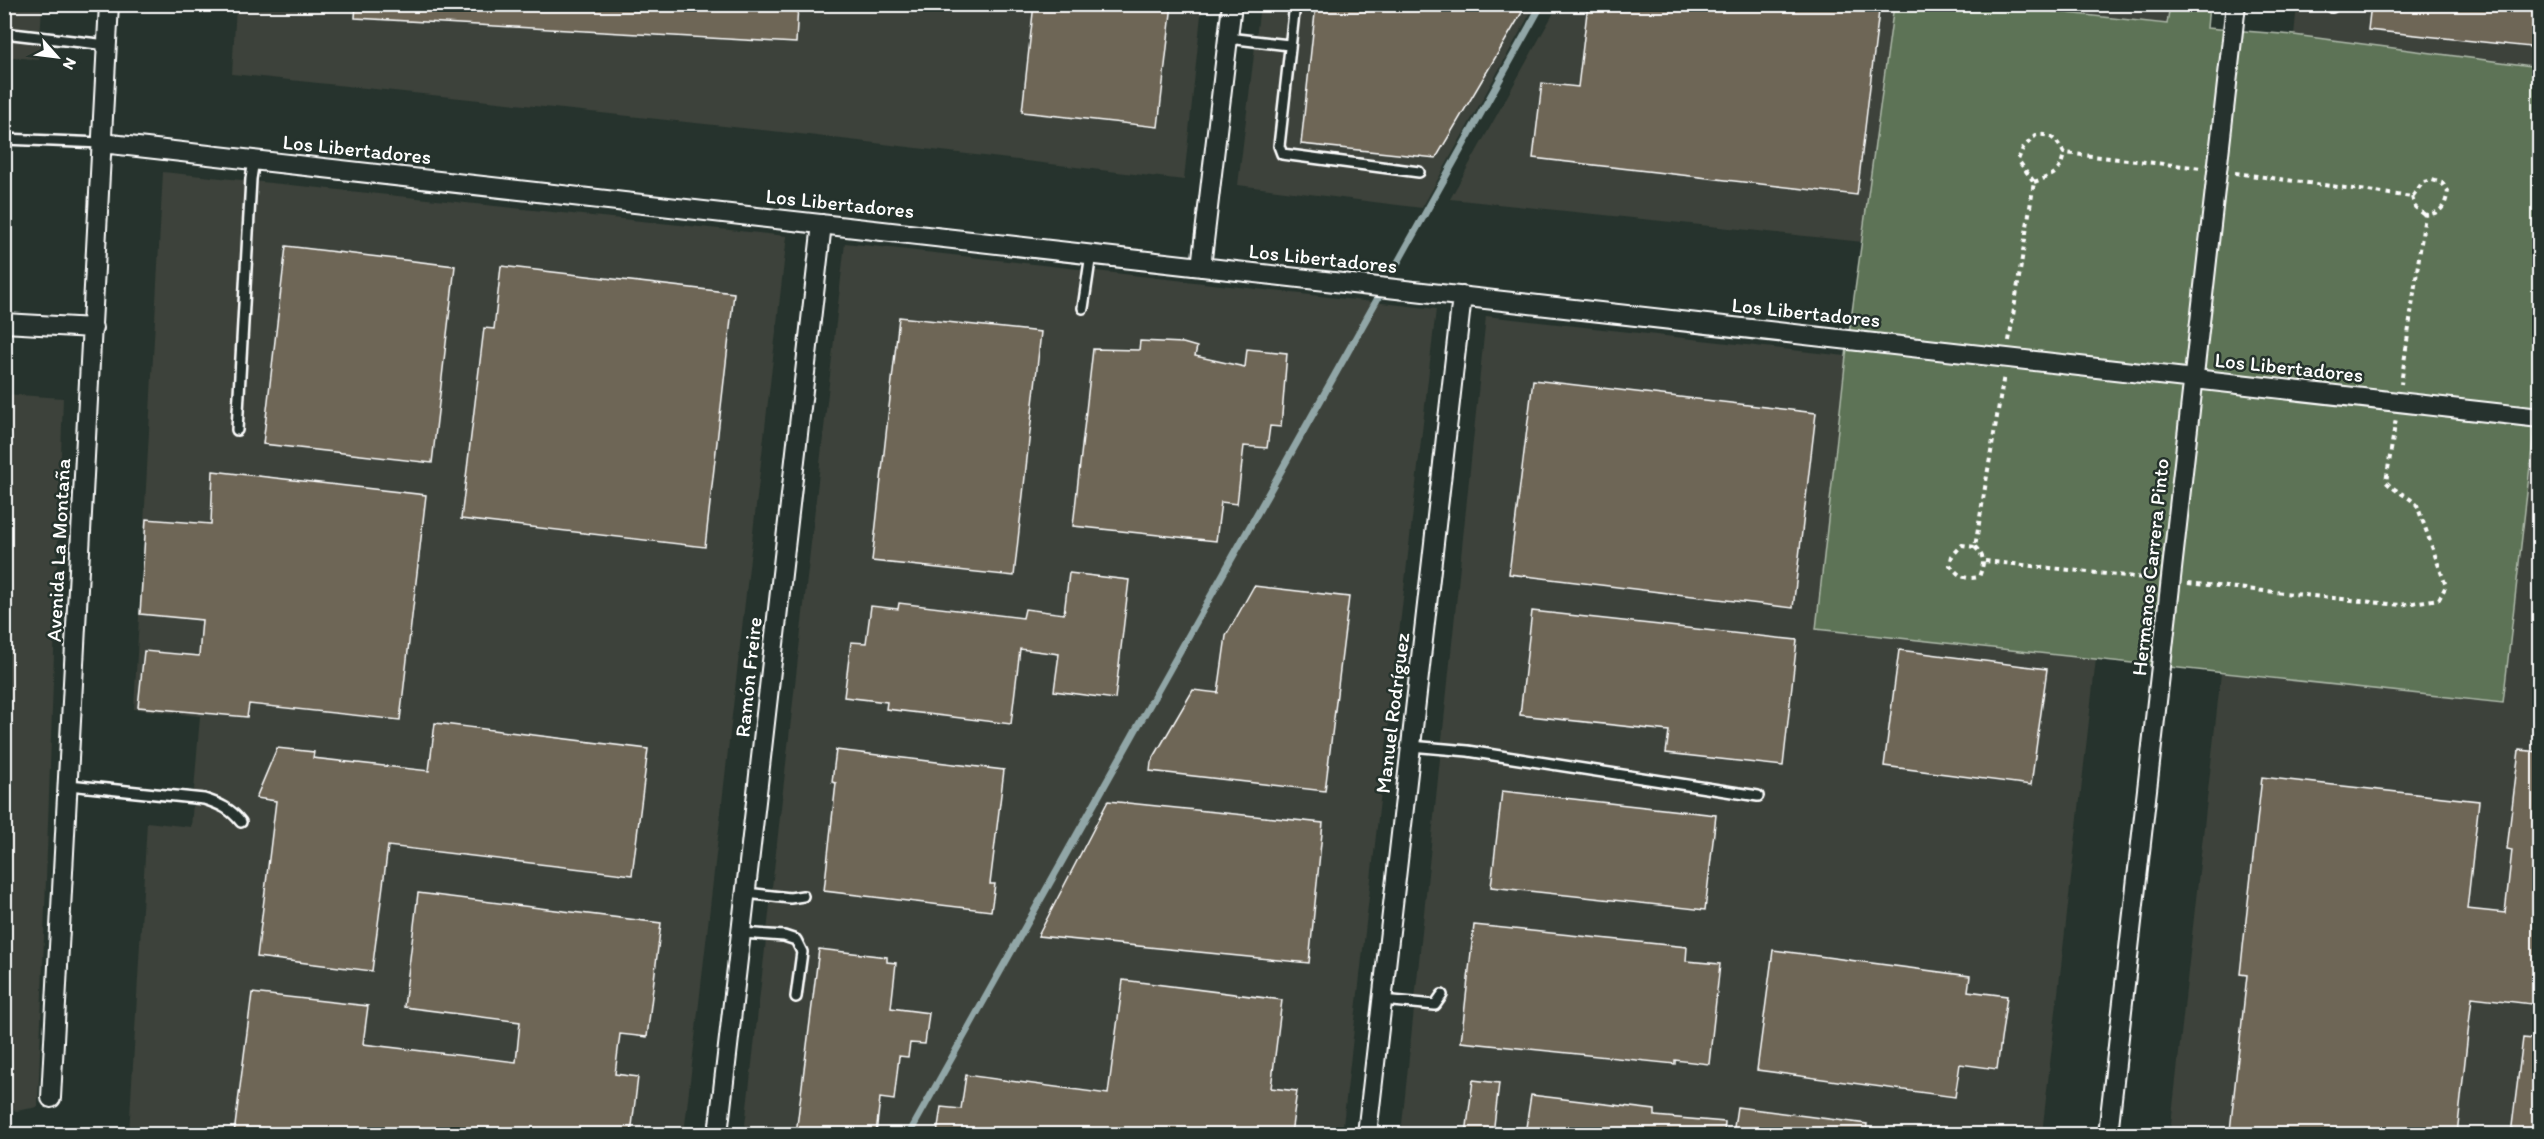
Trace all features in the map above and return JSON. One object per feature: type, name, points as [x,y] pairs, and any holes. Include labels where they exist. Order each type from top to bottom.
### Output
[{"type":"street","name":"Avenida La Montaña","points":[[51,1098],[109,4]]},
{"type":"street","points":[[1201,267],[1232,4]]},
{"type":"street","name":"Hermanos Carrera Pinto","points":[[2109,1134],[2236,4]]},
{"type":"street","name":"Los Libertadores","points":[[102,142],[2540,418]]},
{"type":"street","name":"Ramón Freire","points":[[718,1134],[822,224]]},
{"type":"street","name":"Manuel Rodríguez","points":[[1367,1134],[1462,296]]},
{"type":"street","points":[[4,323],[93,328]]},
{"type":"lane","points":[[1294,4],[1279,146],[1282,154],[1419,172]]},
{"type":"lane","points":[[4,33],[107,45]]},
{"type":"lane","points":[[1228,38],[1289,45]]},
{"type":"lane","points":[[4,139],[102,142]]},
{"type":"lane","points":[[237,430],[254,159]]},
{"type":"lane","points":[[1083,308],[1091,254]]},
{"type":"lane","points":[[1411,746],[1468,752],[1758,796]]},
{"type":"lane","points":[[69,785],[204,799],[234,812],[241,822]]},
{"type":"lane","points":[[746,893],[790,898],[803,896]]},
{"type":"lane","points":[[741,933],[784,936],[796,940],[802,952],[796,997]]},
{"type":"lane","points":[[1382,1000],[1427,1006],[1435,1005],[1442,995]]},
{"type":"path","points":[[2034,182],[2052,176],[2062,167],[2064,153]]},
{"type":"path","points":[[2412,197],[2415,207],[2425,215]]},
{"type":"path","points":[[1974,547],[2007,357]]},
{"type":"path","points":[[1962,545],[1974,547],[1984,556],[1985,561],[1979,577],[1968,580],[1959,576],[1950,565],[1952,556],[1962,545]]},
{"type":"shaded area","points":[[5,5],[42,5],[39,60],[5,56]]},
{"type":"shaded area","points":[[236,5],[1202,5],[1184,180],[800,134],[232,74]]},
{"type":"shaded area","points":[[1260,5],[1535,5],[1422,208],[1238,185]]},
{"type":"shaded area","points":[[1558,5],[1894,5],[1863,242],[1450,199]]},
{"type":"shaded area","points":[[1993,5],[2170,5],[2167,24]]},
{"type":"shaded area","points":[[2297,5],[2539,5],[2539,67],[2294,35]]},
{"type":"shaded area","points":[[163,172],[787,236],[684,1134],[129,1134],[147,822],[191,827],[200,716],[134,709]]},
{"type":"shaded area","points":[[845,243],[1436,309],[1342,1134],[744,1134]]},
{"type":"shaded area","points":[[1486,316],[1846,356],[1817,628],[2096,659],[2042,1134],[1401,1134]]},
{"type":"shaded area","points":[[4,394],[63,398],[38,1107],[16,1111],[4,1104]]},
{"type":"shaded area","points":[[2532,442],[2539,443],[2539,1134],[2170,1134],[2221,673],[2503,703]]},
{"type":"green space","points":[[1894,5],[1993,5],[2167,24],[2170,5],[2209,5],[2207,28],[2294,35],[2539,67],[2540,379],[2503,703],[1816,629],[1846,356]]},
{"type":"building","points":[[356,4],[798,4],[796,43],[355,18]]},
{"type":"building","points":[[1034,4],[1172,4],[1158,127],[1022,112]]},
{"type":"building","points":[[1316,4],[1527,4],[1436,158],[1301,144]]},
{"type":"building","points":[[1588,4],[1819,4],[1879,11],[1857,195],[1533,158],[1542,83],[1578,87]]},
{"type":"building","points":[[2371,4],[2540,4],[2540,48],[2368,30]]},
{"type":"building","points":[[286,246],[455,266],[432,463],[263,444]]},
{"type":"building","points":[[501,266],[734,293],[705,547],[461,519],[484,328],[494,329]]},
{"type":"building","points":[[899,317],[1041,332],[1014,576],[872,561]]},
{"type":"building","points":[[1140,341],[1183,343],[1197,347],[1195,356],[1245,367],[1247,349],[1287,353],[1281,427],[1270,426],[1267,448],[1244,446],[1237,504],[1221,502],[1216,541],[1073,526],[1093,349],[1139,350]]},
{"type":"building","points":[[1533,380],[1816,413],[1793,608],[1509,574]]},
{"type":"building","points":[[213,471],[426,495],[400,720],[249,704],[247,717],[138,707],[144,651],[199,656],[202,620],[140,614],[146,519],[211,524]]},
{"type":"building","points":[[1069,573],[1129,580],[1115,699],[1054,691],[1059,654],[1020,649],[1011,724],[886,709],[887,702],[844,697],[851,642],[866,643],[871,606],[898,609],[899,603],[1023,618],[1025,609],[1064,614]]},
{"type":"building","points":[[1254,586],[1349,597],[1325,791],[1150,771],[1151,762],[1193,690],[1218,693],[1226,636]]},
{"type":"building","points":[[1532,611],[1797,640],[1783,766],[1666,753],[1669,731],[1520,715]]},
{"type":"building","points":[[1899,650],[2047,669],[2031,785],[1884,766]]},
{"type":"building","points":[[435,723],[648,749],[632,875],[388,846],[372,971],[257,957],[276,801],[256,798],[277,748],[314,752],[313,758],[429,771]]},
{"type":"building","points":[[836,750],[1004,770],[990,884],[995,884],[991,911],[824,891],[836,783],[832,782]]},
{"type":"building","points":[[2519,750],[2540,752],[2540,1005],[2472,997],[2457,1134],[2260,1134],[2230,1131],[2247,975],[2240,974],[2262,777],[2479,801],[2467,909],[2505,913],[2512,850],[2507,849]]},
{"type":"building","points":[[1502,791],[1716,815],[1705,910],[1491,887]]},
{"type":"building","points":[[1108,801],[1323,823],[1309,963],[1038,936]]},
{"type":"building","points":[[418,893],[661,923],[647,1037],[620,1034],[615,1074],[638,1077],[631,1134],[234,1134],[252,993],[368,1006],[363,1044],[516,1062],[520,1022],[404,1007]]},
{"type":"building","points":[[1474,925],[1687,947],[1686,961],[1720,964],[1709,1064],[1675,1060],[1675,1064],[1461,1042]]},
{"type":"building","points":[[819,949],[887,957],[887,962],[896,963],[891,1008],[929,1013],[925,1044],[910,1043],[908,1057],[899,1056],[894,1100],[880,1098],[876,1134],[796,1134]]},
{"type":"building","points":[[1773,950],[1970,976],[1968,991],[2007,996],[1997,1069],[1960,1064],[1955,1097],[1757,1070]]},
{"type":"building","points":[[1123,980],[1282,1000],[1271,1088],[1297,1091],[1291,1134],[937,1134],[941,1107],[961,1109],[966,1075],[1108,1094]]},
{"type":"building","points":[[2523,1038],[2540,1040],[2540,1134],[2511,1134]]},
{"type":"building","points":[[1473,1080],[1499,1083],[1493,1134],[1466,1134]]},
{"type":"building","points":[[1531,1095],[1655,1110],[1655,1116],[1725,1122],[1724,1134],[1525,1134]]},
{"type":"building","points":[[1737,1107],[1867,1124],[1866,1134],[1733,1134]]},
{"type":"waterway","points":[[1398,262],[1542,4]]},
{"type":"waterway","points":[[909,1134],[1378,298]]}]
